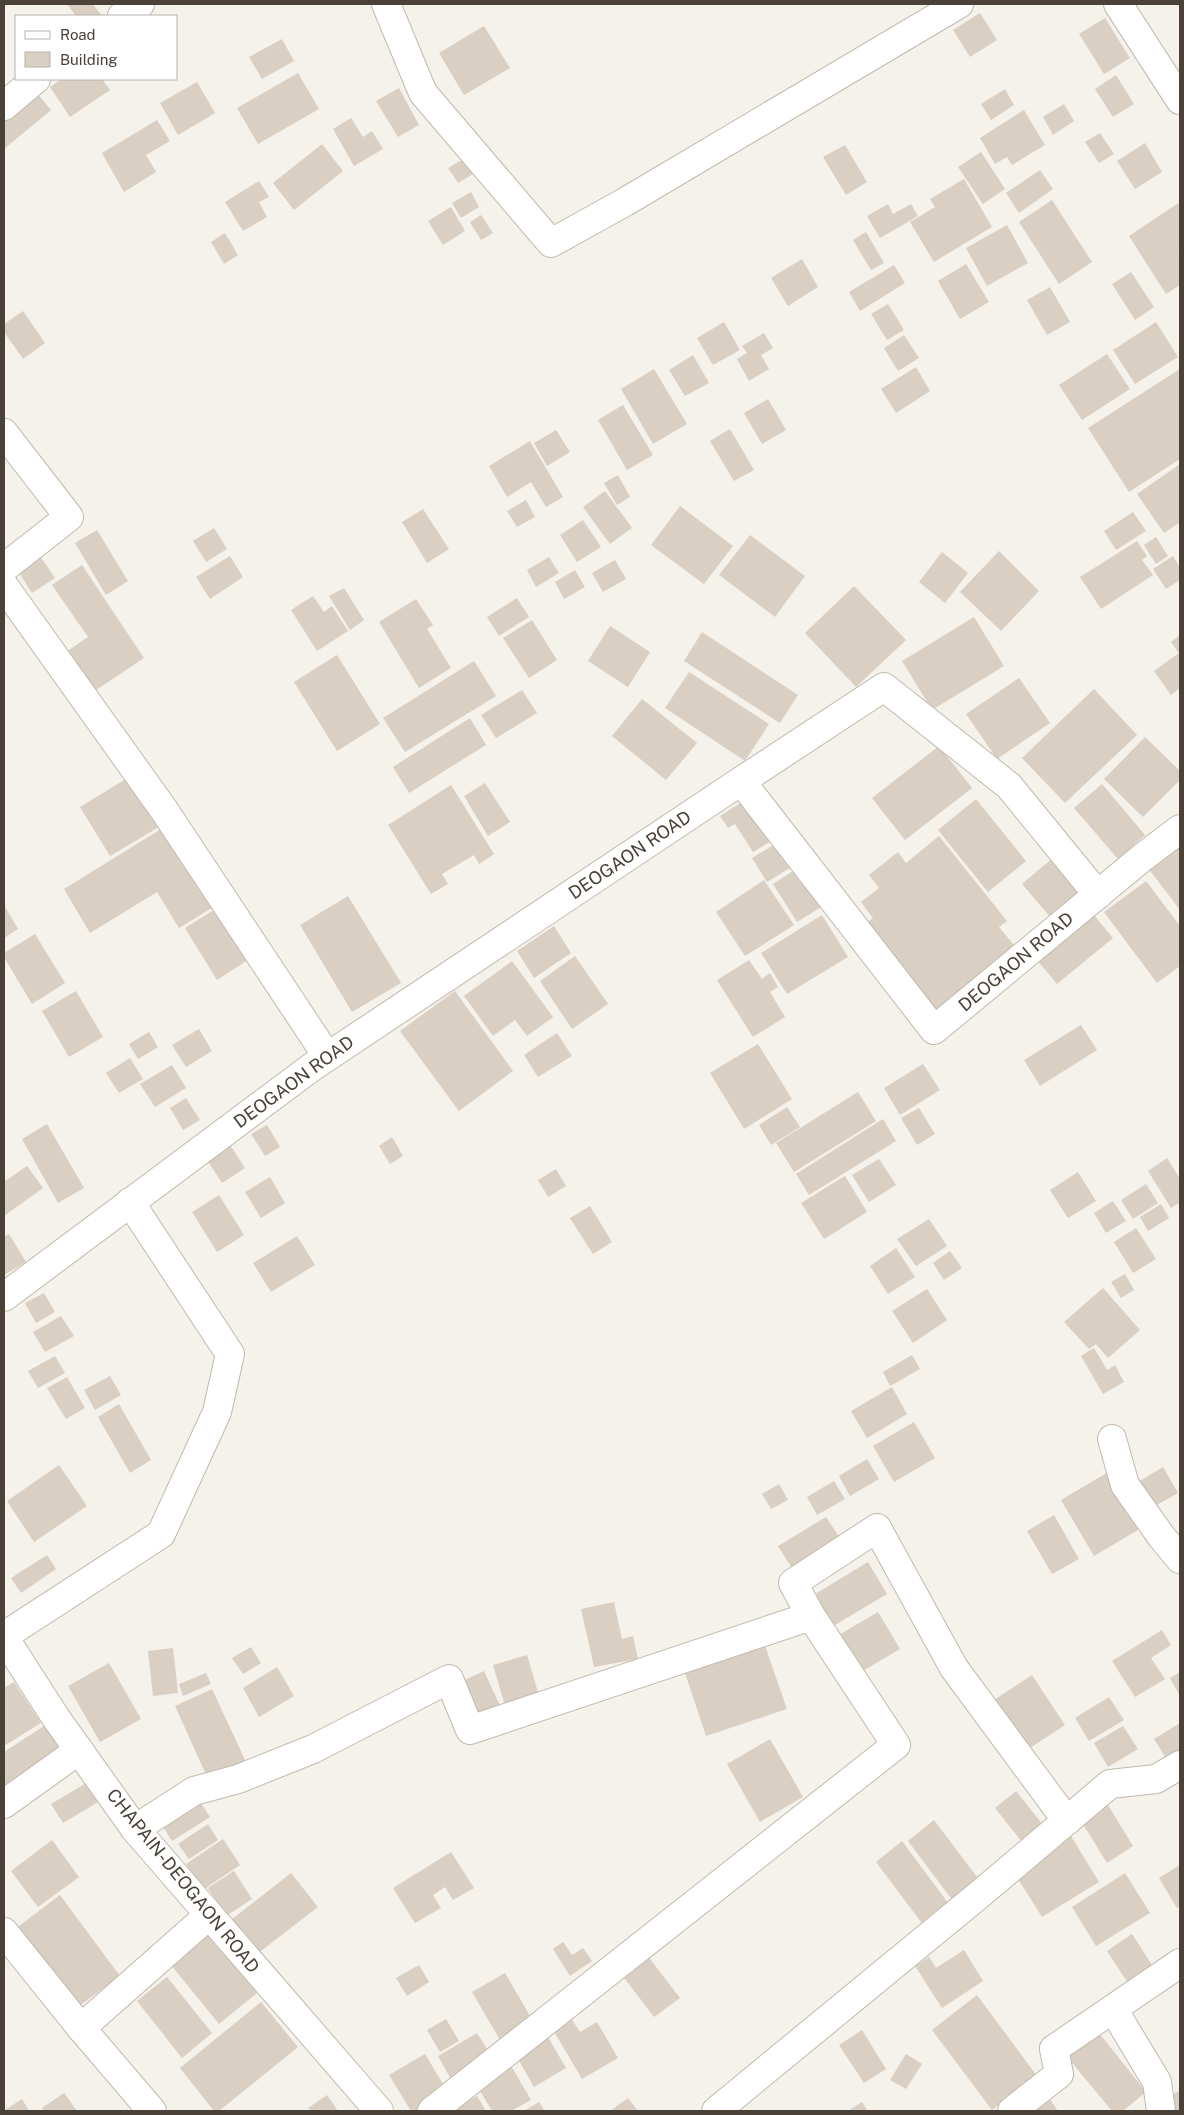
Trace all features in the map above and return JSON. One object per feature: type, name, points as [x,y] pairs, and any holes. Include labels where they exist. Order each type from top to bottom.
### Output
[{"type":"street","points":[[124,15],[140,4]]},
{"type":"street","points":[[386,4],[423,93],[550,242],[625,202],[960,4]]},
{"type":"street","points":[[1118,4],[1180,100]]},
{"type":"street","points":[[4,106],[35,80]]},
{"type":"street","points":[[4,433],[69,517],[4,568]]},
{"type":"street","points":[[4,586],[164,810],[327,1056]]},
{"type":"street","points":[[742,781],[884,687],[1009,786],[1098,895]]},
{"type":"street","name":"DEOGAON ROAD","points":[[4,1297],[327,1056],[742,781],[934,1030],[1180,829]]},
{"type":"street","points":[[4,1636],[161,1534],[217,1412],[230,1354],[130,1202]]},
{"type":"street","points":[[1112,1439],[1125,1485],[1161,1536],[1180,1559]]},
{"type":"street","points":[[432,2111],[896,1745],[811,1616],[793,1583],[877,1528],[954,1668],[1067,1820]]},
{"type":"street","points":[[135,1829],[194,1791],[238,1779],[313,1749],[449,1679],[470,1730],[811,1616]]},
{"type":"street","name":"CHAPAIN-DEOGAON ROAD","points":[[4,1636],[56,1718],[135,1829],[379,2111]]},
{"type":"street","points":[[4,1804],[79,1750]]},
{"type":"street","points":[[716,2111],[1110,1784],[1156,1779],[1180,1765]]},
{"type":"street","points":[[81,2028],[208,1915]]},
{"type":"street","points":[[4,1932],[81,2028],[152,2111]]},
{"type":"street","points":[[1012,2111],[1059,2074],[1054,2049],[1180,1963]]},
{"type":"street","points":[[1113,2009],[1157,2082],[1161,2111]]},
{"type":"building","points":[[67,4],[93,4],[101,15],[75,15]]},
{"type":"building","points":[[980,13],[997,40],[970,57],[953,30]]},
{"type":"building","points":[[1105,18],[1130,58],[1104,74],[1079,34]]},
{"type":"building","points":[[484,26],[510,68],[464,95],[439,53]]},
{"type":"building","points":[[282,39],[294,61],[262,79],[249,57]]},
{"type":"building","points":[[298,73],[319,109],[258,144],[237,108]]},
{"type":"building","points":[[1116,75],[1134,104],[1113,117],[1095,89]]},
{"type":"building","points":[[60,80],[103,80],[110,90],[70,117],[50,87]]},
{"type":"building","points":[[197,82],[215,113],[178,135],[160,103]]},
{"type":"building","points":[[399,88],[419,125],[398,137],[376,101]]},
{"type":"building","points":[[1005,89],[1014,105],[991,120],[981,104]]},
{"type":"building","points":[[35,91],[51,110],[4,149],[4,117]]},
{"type":"building","points":[[1064,104],[1074,121],[1053,135],[1043,117]]},
{"type":"building","points":[[1024,110],[1045,145],[1012,165],[1007,157],[995,164],[980,138]]},
{"type":"building","points":[[351,118],[363,137],[372,131],[383,149],[354,166],[333,129]]},
{"type":"building","points":[[157,120],[170,141],[146,155],[156,172],[124,192],[102,153]]},
{"type":"building","points":[[1100,133],[1114,154],[1099,163],[1085,142]]},
{"type":"building","points":[[1145,143],[1162,172],[1135,189],[1117,161]]},
{"type":"building","points":[[322,144],[343,171],[294,210],[273,183]]},
{"type":"building","points":[[845,145],[867,182],[846,195],[823,157]]},
{"type":"building","points":[[981,152],[1005,189],[983,204],[958,167]]},
{"type":"building","points":[[463,159],[473,174],[458,183],[448,168]]},
{"type":"building","points":[[1040,170],[1053,189],[1019,213],[1006,193]]},
{"type":"building","points":[[964,179],[992,227],[934,262],[910,222],[935,207],[930,199]]},
{"type":"building","points":[[259,181],[269,197],[259,202],[267,217],[243,231],[225,202]]},
{"type":"building","points":[[471,192],[479,207],[461,218],[452,203]]},
{"type":"building","points":[[1052,200],[1092,262],[1059,284],[1019,222]]},
{"type":"building","points":[[1180,202],[1180,250],[1178,251],[1180,255],[1180,285],[1166,294],[1129,236]]},
{"type":"building","points":[[888,204],[893,214],[911,204],[918,216],[880,238],[867,216]]},
{"type":"building","points":[[451,207],[465,231],[443,245],[428,221]]},
{"type":"building","points":[[481,215],[493,233],[481,240],[470,222]]},
{"type":"building","points":[[1007,225],[1028,263],[987,286],[966,248]]},
{"type":"building","points":[[866,232],[884,263],[871,270],[853,240]]},
{"type":"building","points":[[225,233],[238,255],[224,264],[211,242]]},
{"type":"building","points":[[802,259],[818,287],[788,306],[771,278]]},
{"type":"building","points":[[966,264],[989,302],[960,319],[938,281]]},
{"type":"building","points":[[894,265],[905,283],[860,311],[849,292]]},
{"type":"building","points":[[1131,272],[1154,307],[1135,320],[1112,284]]},
{"type":"building","points":[[1050,287],[1070,322],[1047,335],[1027,300]]},
{"type":"building","points":[[888,304],[904,330],[887,340],[871,314]]},
{"type":"building","points":[[23,311],[45,343],[23,359],[4,332],[4,324]]},
{"type":"building","points":[[724,322],[740,350],[713,365],[697,338]]},
{"type":"building","points":[[1156,322],[1178,357],[1135,384],[1113,350]]},
{"type":"building","points":[[764,333],[773,348],[761,355],[769,369],[749,381],[737,359],[747,353],[742,346]]},
{"type":"building","points":[[904,335],[919,358],[898,371],[884,348]]},
{"type":"building","points":[[1107,354],[1130,389],[1082,420],[1059,385]]},
{"type":"building","points":[[693,355],[709,383],[685,396],[669,370]]},
{"type":"building","points":[[916,367],[930,391],[896,413],[881,389]]},
{"type":"building","points":[[654,369],[687,424],[653,444],[621,389]]},
{"type":"building","points":[[1180,369],[1180,459],[1129,492],[1088,428]]},
{"type":"building","points":[[768,399],[786,430],[762,444],[744,413]]},
{"type":"building","points":[[623,405],[653,455],[627,470],[598,420]]},
{"type":"building","points":[[730,429],[754,470],[734,481],[710,441]]},
{"type":"building","points":[[556,430],[570,452],[547,466],[534,443]]},
{"type":"building","points":[[530,441],[563,497],[546,507],[531,482],[507,497],[489,466]]},
{"type":"building","points":[[1180,464],[1180,522],[1164,533],[1137,494]]},
{"type":"building","points":[[618,475],[630,497],[617,505],[604,483]]},
{"type":"building","points":[[605,491],[632,528],[610,544],[583,507]]},
{"type":"building","points":[[526,500],[535,517],[517,527],[507,511]]},
{"type":"building","points":[[680,506],[733,546],[704,584],[651,545]]},
{"type":"building","points":[[423,509],[449,549],[427,563],[402,522]]},
{"type":"building","points":[[1133,512],[1146,531],[1116,550],[1104,531]]},
{"type":"building","points":[[583,520],[601,547],[577,562],[560,535]]},
{"type":"building","points":[[214,528],[227,549],[206,562],[193,541]]},
{"type":"building","points":[[97,530],[128,581],[106,595],[75,543]]},
{"type":"building","points":[[750,535],[805,576],[775,617],[719,575]]},
{"type":"building","points":[[1156,537],[1168,556],[1156,564],[1144,545]]},
{"type":"building","points":[[1137,541],[1147,556],[1142,560],[1153,575],[1101,609],[1080,577]]},
{"type":"building","points":[[999,551],[1039,591],[1001,631],[960,592]]},
{"type":"building","points":[[942,552],[968,573],[945,603],[919,582]]},
{"type":"building","points":[[40,556],[55,578],[32,593],[18,571]]},
{"type":"building","points":[[230,556],[243,577],[210,599],[196,577]]},
{"type":"building","points":[[1173,556],[1180,568],[1180,580],[1166,589],[1153,569]]},
{"type":"building","points":[[549,557],[559,573],[536,587],[527,570]]},
{"type":"building","points":[[615,560],[626,579],[603,592],[592,573]]},
{"type":"building","points":[[82,565],[144,658],[90,694],[63,654],[88,637],[52,585]]},
{"type":"building","points":[[575,570],[585,587],[564,599],[555,582]]},
{"type":"building","points":[[854,586],[906,640],[856,687],[805,633]]},
{"type":"building","points":[[344,588],[364,620],[350,630],[329,596]]},
{"type":"building","points":[[313,596],[324,612],[332,606],[348,631],[317,651],[291,610]]},
{"type":"building","points":[[517,598],[529,617],[499,636],[487,617]]},
{"type":"building","points":[[416,599],[433,625],[427,629],[451,668],[419,688],[379,622]]},
{"type":"building","points":[[974,617],[1004,666],[932,710],[902,661]]},
{"type":"building","points":[[532,620],[557,660],[529,678],[503,638]]},
{"type":"building","points":[[610,626],[650,652],[628,687],[588,661]]},
{"type":"building","points":[[702,632],[798,695],[780,723],[684,661]]},
{"type":"building","points":[[1180,635],[1180,688],[1171,695],[1154,671],[1179,653],[1171,642]]},
{"type":"building","points":[[337,655],[380,724],[337,751],[294,682]]},
{"type":"building","points":[[474,661],[496,696],[405,752],[383,718]]},
{"type":"building","points":[[689,672],[769,724],[745,761],[665,708]]},
{"type":"building","points":[[1019,678],[1050,723],[997,759],[966,714]]},
{"type":"building","points":[[1094,689],[1137,735],[1065,803],[1022,758]]},
{"type":"building","points":[[522,690],[537,713],[496,738],[481,715]]},
{"type":"building","points":[[642,699],[697,743],[666,780],[612,736]]},
{"type":"building","points":[[470,718],[486,745],[409,793],[393,767]]},
{"type":"building","points":[[1145,737],[1180,771],[1180,780],[1143,817],[1104,779]]},
{"type":"building","points":[[939,746],[972,788],[905,840],[872,798]]},
{"type":"building","points":[[129,777],[159,827],[110,856],[80,807]]},
{"type":"building","points":[[485,783],[510,822],[488,836],[464,796]]},
{"type":"building","points":[[1102,784],[1145,835],[1118,859],[1074,808]]},
{"type":"building","points":[[451,785],[494,854],[479,864],[474,855],[442,874],[448,884],[431,894],[388,825]]},
{"type":"building","points":[[747,799],[773,840],[753,852],[735,824],[728,828],[720,816]]},
{"type":"building","points":[[976,799],[1026,861],[988,892],[938,830]]},
{"type":"building","points":[[166,826],[215,906],[179,928],[157,892],[90,933],[64,889]]},
{"type":"building","points":[[939,836],[1007,921],[999,927],[1019,951],[937,1018],[864,925],[873,918],[861,902],[879,888],[869,875],[898,852],[906,863]]},
{"type":"building","points":[[780,841],[795,865],[767,882],[752,858]]},
{"type":"building","points":[[1180,843],[1180,910],[1148,868]]},
{"type":"building","points":[[1054,857],[1084,893],[1052,919],[1022,884]]},
{"type":"building","points":[[793,871],[804,887],[812,882],[826,904],[797,922],[773,884]]},
{"type":"building","points":[[764,880],[794,925],[745,956],[716,912]]},
{"type":"building","points":[[1146,881],[1180,926],[1180,966],[1157,983],[1104,912]]},
{"type":"building","points":[[348,896],[401,983],[352,1012],[300,925]]},
{"type":"building","points":[[4,905],[18,929],[4,938]]},
{"type":"building","points":[[217,908],[248,960],[217,980],[185,928]]},
{"type":"building","points":[[1093,914],[1113,938],[1057,984],[1037,960]]},
{"type":"building","points":[[822,915],[848,957],[787,994],[761,953]]},
{"type":"building","points":[[554,926],[571,953],[534,978],[517,951]]},
{"type":"building","points":[[35,934],[65,983],[32,1004],[4,957],[4,953]]},
{"type":"building","points":[[575,956],[608,1004],[572,1029],[540,981]]},
{"type":"building","points":[[749,960],[762,979],[770,973],[778,987],[770,992],[785,1017],[753,1037],[717,980]]},
{"type":"building","points":[[512,961],[553,1017],[527,1036],[515,1020],[493,1036],[464,996]]},
{"type":"building","points":[[76,991],[103,1037],[69,1057],[42,1011]]},
{"type":"building","points":[[455,991],[513,1071],[459,1111],[400,1031]]},
{"type":"building","points":[[1081,1025],[1097,1050],[1040,1086],[1024,1060]]},
{"type":"building","points":[[199,1029],[212,1051],[186,1067],[172,1045]]},
{"type":"building","points":[[149,1032],[158,1047],[138,1059],[129,1044]]},
{"type":"building","points":[[557,1033],[572,1056],[538,1077],[524,1055]]},
{"type":"building","points":[[758,1044],[792,1099],[744,1129],[710,1073]]},
{"type":"building","points":[[130,1058],[143,1079],[119,1093],[106,1073]]},
{"type":"building","points":[[923,1064],[940,1090],[900,1115],[884,1088]]},
{"type":"building","points":[[172,1065],[186,1088],[155,1107],[140,1084]]},
{"type":"building","points":[[858,1092],[876,1121],[794,1172],[776,1143]]},
{"type":"building","points":[[186,1098],[200,1120],[183,1130],[170,1108]]},
{"type":"building","points":[[787,1107],[800,1127],[771,1145],[759,1125]]},
{"type":"building","points":[[919,1108],[935,1134],[917,1145],[901,1118]]},
{"type":"building","points":[[883,1119],[896,1141],[809,1195],[796,1174]]},
{"type":"building","points":[[47,1124],[84,1188],[58,1203],[22,1139]]},
{"type":"building","points":[[267,1125],[280,1147],[265,1156],[251,1134]]},
{"type":"building","points":[[392,1137],[403,1156],[390,1164],[379,1146]]},
{"type":"building","points":[[230,1145],[245,1168],[222,1183],[207,1160]]},
{"type":"building","points":[[1167,1158],[1180,1179],[1180,1202],[1171,1208],[1148,1171]]},
{"type":"building","points":[[879,1159],[896,1185],[869,1202],[852,1175]]},
{"type":"building","points":[[27,1166],[43,1188],[4,1216],[4,1182]]},
{"type":"building","points":[[556,1169],[566,1186],[548,1197],[538,1180]]},
{"type":"building","points":[[1078,1172],[1096,1201],[1068,1218],[1050,1190]]},
{"type":"building","points":[[845,1176],[867,1212],[824,1239],[801,1203]]},
{"type":"building","points":[[270,1177],[285,1203],[261,1218],[245,1192]]},
{"type":"building","points":[[1146,1184],[1158,1203],[1133,1219],[1121,1200]]},
{"type":"building","points":[[219,1195],[244,1235],[217,1252],[192,1212]]},
{"type":"building","points":[[1113,1201],[1126,1221],[1106,1233],[1094,1213]]},
{"type":"building","points":[[1161,1204],[1169,1218],[1148,1231],[1140,1217]]},
{"type":"building","points":[[590,1206],[612,1242],[593,1254],[570,1218]]},
{"type":"building","points":[[929,1219],[947,1246],[916,1266],[897,1239]]},
{"type":"building","points":[[1136,1228],[1156,1259],[1133,1273],[1114,1242]]},
{"type":"building","points":[[9,1234],[26,1262],[4,1275],[4,1237]]},
{"type":"building","points":[[297,1236],[315,1265],[271,1292],[253,1263]]},
{"type":"building","points":[[896,1248],[915,1277],[888,1294],[870,1266]]},
{"type":"building","points":[[950,1251],[962,1268],[944,1280],[933,1263]]},
{"type":"building","points":[[1125,1274],[1134,1290],[1121,1298],[1111,1282]]},
{"type":"building","points":[[1103,1288],[1140,1330],[1108,1358],[1096,1344],[1089,1349],[1064,1322]]},
{"type":"building","points":[[927,1289],[947,1320],[913,1343],[892,1311]]},
{"type":"building","points":[[44,1293],[55,1312],[36,1323],[25,1303]]},
{"type":"building","points":[[61,1316],[74,1336],[45,1352],[33,1332]]},
{"type":"building","points":[[1094,1348],[1107,1370],[1115,1365],[1124,1382],[1103,1394],[1081,1356]]},
{"type":"building","points":[[912,1355],[920,1369],[890,1386],[883,1372]]},
{"type":"building","points":[[55,1356],[65,1373],[38,1388],[28,1371]]},
{"type":"building","points":[[110,1376],[121,1395],[95,1410],[84,1390]]},
{"type":"building","points":[[67,1377],[85,1408],[66,1419],[47,1388]]},
{"type":"building","points":[[892,1387],[907,1414],[867,1438],[851,1411]]},
{"type":"building","points":[[119,1404],[151,1460],[130,1473],[98,1417]]},
{"type":"building","points":[[914,1422],[935,1458],[894,1482],[873,1446]]},
{"type":"building","points":[[867,1459],[879,1479],[850,1496],[839,1476]]},
{"type":"building","points":[[59,1465],[87,1506],[34,1542],[7,1501]]},
{"type":"building","points":[[1163,1467],[1178,1493],[1148,1510],[1133,1485]]},
{"type":"building","points":[[1110,1471],[1143,1527],[1094,1556],[1061,1500]]},
{"type":"building","points":[[834,1481],[845,1499],[817,1515],[807,1497]]},
{"type":"building","points":[[779,1484],[788,1500],[771,1509],[762,1494]]},
{"type":"building","points":[[1054,1515],[1079,1559],[1052,1574],[1027,1531]]},
{"type":"building","points":[[826,1517],[845,1546],[797,1576],[778,1546]]},
{"type":"building","points":[[47,1555],[56,1569],[21,1593],[11,1578]]},
{"type":"building","points":[[868,1562],[887,1594],[830,1628],[812,1596]]},
{"type":"building","points":[[614,1602],[622,1639],[633,1636],[638,1659],[594,1667],[581,1609]]},
{"type":"building","points":[[878,1612],[900,1649],[854,1676],[832,1639]]},
{"type":"building","points":[[1162,1630],[1171,1645],[1151,1658],[1165,1679],[1135,1697],[1112,1661]]},
{"type":"building","points":[[762,1637],[787,1709],[706,1736],[682,1664]]},
{"type":"building","points":[[251,1647],[261,1663],[243,1674],[232,1658]]},
{"type":"building","points":[[173,1648],[178,1693],[153,1696],[148,1651]]},
{"type":"building","points":[[527,1655],[540,1699],[506,1709],[493,1665]]},
{"type":"building","points":[[109,1663],[141,1719],[100,1742],[68,1686]]},
{"type":"building","points":[[277,1667],[294,1696],[259,1717],[243,1688]]},
{"type":"building","points":[[484,1671],[502,1710],[475,1722],[458,1683]]},
{"type":"building","points":[[1180,1672],[1180,1696],[1170,1678]]},
{"type":"building","points":[[206,1673],[211,1684],[183,1696],[179,1684]]},
{"type":"building","points":[[1032,1675],[1065,1725],[1027,1750],[994,1700]]},
{"type":"building","points":[[14,1682],[41,1723],[4,1746],[4,1688]]},
{"type":"building","points":[[212,1689],[246,1762],[208,1779],[175,1706]]},
{"type":"building","points":[[1109,1697],[1124,1720],[1089,1741],[1075,1718]]},
{"type":"building","points":[[1180,1723],[1180,1756],[1169,1763],[1154,1739]]},
{"type":"building","points":[[47,1724],[66,1752],[6,1790],[4,1786],[4,1752]]},
{"type":"building","points":[[1123,1726],[1138,1749],[1108,1767],[1094,1743]]},
{"type":"building","points":[[770,1739],[803,1797],[760,1822],[727,1764]]},
{"type":"building","points":[[88,1782],[100,1801],[63,1823],[51,1804]]},
{"type":"building","points":[[1016,1791],[1044,1826],[1023,1843],[995,1808]]},
{"type":"building","points":[[195,1794],[210,1817],[172,1841],[158,1819]]},
{"type":"building","points":[[1108,1805],[1133,1846],[1107,1863],[1081,1821]]},
{"type":"building","points":[[934,1820],[983,1885],[956,1905],[908,1841]]},
{"type":"building","points":[[208,1824],[218,1840],[189,1859],[178,1844]]},
{"type":"building","points":[[1071,1836],[1099,1882],[1042,1917],[1013,1871]]},
{"type":"building","points":[[223,1839],[240,1865],[203,1890],[186,1864]]},
{"type":"building","points":[[52,1840],[79,1877],[38,1907],[11,1871]]},
{"type":"building","points":[[902,1841],[954,1911],[927,1930],[876,1862]]},
{"type":"building","points":[[451,1852],[474,1888],[453,1900],[445,1887],[433,1895],[441,1908],[415,1923],[393,1888]]},
{"type":"building","points":[[1180,1865],[1180,1906],[1177,1908],[1159,1878]]},
{"type":"building","points":[[234,1871],[252,1899],[226,1916],[208,1888]]},
{"type":"building","points":[[291,1873],[318,1907],[257,1954],[231,1920]]},
{"type":"building","points":[[1125,1873],[1150,1913],[1096,1946],[1072,1907]]},
{"type":"building","points":[[60,1895],[120,1976],[75,2009],[15,1929]]},
{"type":"building","points":[[209,1934],[257,1993],[219,2024],[171,1965]]},
{"type":"building","points":[[1132,1934],[1159,1976],[1134,1992],[1107,1951]]},
{"type":"building","points":[[563,1942],[572,1955],[583,1948],[592,1961],[570,1976],[553,1949]]},
{"type":"building","points":[[964,1950],[983,1981],[942,2008],[915,1966],[929,1957],[936,1968]]},
{"type":"building","points":[[647,1955],[680,1998],[654,2017],[622,1975]]},
{"type":"building","points":[[419,1965],[429,1982],[407,1996],[396,1978]]},
{"type":"building","points":[[505,1973],[533,2021],[500,2040],[472,1992]]},
{"type":"building","points":[[167,1977],[212,2033],[182,2058],[137,2001]]},
{"type":"building","points":[[977,1995],[1037,2076],[992,2110],[932,2030]]},
{"type":"building","points":[[261,2002],[298,2047],[219,2111],[214,2111],[180,2068]]},
{"type":"building","points":[[567,2012],[580,2032],[597,2022],[618,2058],[582,2079],[549,2023]]},
{"type":"building","points":[[446,2019],[459,2041],[440,2052],[427,2030]]},
{"type":"building","points":[[1095,2028],[1146,2092],[1123,2111],[1112,2111],[1064,2053]]},
{"type":"building","points":[[862,2030],[886,2069],[864,2083],[839,2045]]},
{"type":"building","points":[[545,2032],[566,2068],[534,2087],[513,2050]]},
{"type":"building","points":[[477,2033],[492,2057],[452,2081],[438,2056]]},
{"type":"building","points":[[425,2054],[449,2094],[419,2111],[411,2111],[389,2075]]},
{"type":"building","points":[[906,2054],[922,2064],[906,2089],[890,2080]]},
{"type":"building","points":[[510,2064],[531,2100],[511,2111],[492,2111],[476,2084]]},
{"type":"building","points":[[1180,2090],[1180,2111],[1172,2111],[1165,2100]]},
{"type":"building","points":[[1045,2092],[1058,2111],[1033,2111]]},
{"type":"building","points":[[64,2093],[77,2111],[44,2111],[42,2108]]},
{"type":"building","points":[[327,2095],[338,2111],[311,2111],[308,2108]]},
{"type":"building","points":[[477,2096],[486,2111],[452,2111]]},
{"type":"building","points":[[628,2098],[638,2111],[610,2111]]},
{"type":"building","points":[[22,2099],[29,2111],[5,2110]]},
{"type":"building","points":[[539,2102],[545,2111],[524,2111]]},
{"type":"building","points":[[862,2102],[868,2111],[848,2111]]}]
